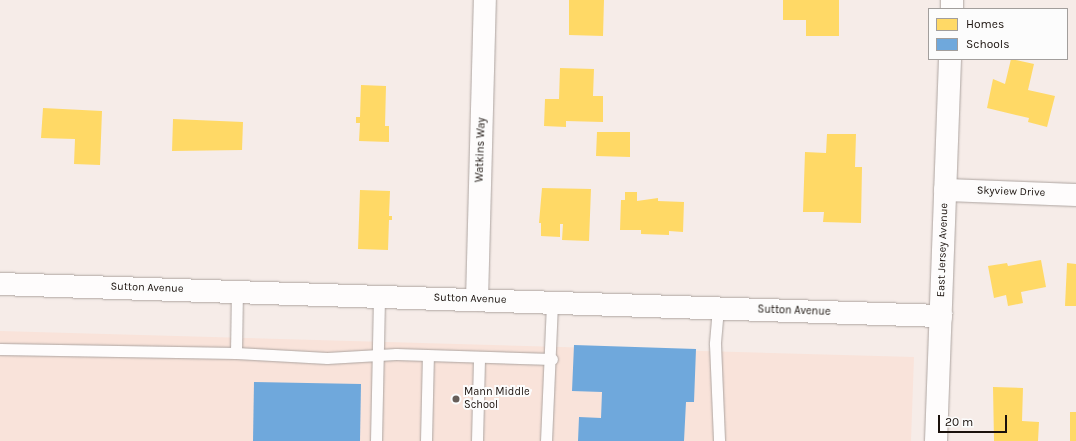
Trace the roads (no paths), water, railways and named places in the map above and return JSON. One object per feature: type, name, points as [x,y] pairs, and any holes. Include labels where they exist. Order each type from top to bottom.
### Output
[{"type":"street","name":"Watkins Way","points":[[477,300],[485,0]]},
{"type":"street","name":"East Jersey Avenue","points":[[936,441],[950,60]]},
{"type":"street","name":"Skyview Drive","points":[[945,190],[1076,195]]},
{"type":"street","name":"Sutton Avenue","points":[[0,284],[941,316]]},
{"type":"lane","points":[[236,353],[238,291]]},
{"type":"lane","points":[[376,441],[379,296]]},
{"type":"lane","points":[[546,441],[552,359],[552,302]]},
{"type":"lane","points":[[718,308],[715,344],[719,441]]},
{"type":"lane","points":[[0,349],[236,353],[327,358],[377,357],[396,354],[479,358],[552,359]]},
{"type":"lane","points":[[426,441],[428,356]]},
{"type":"lane","points":[[477,441],[479,358]]},
{"type":"place","name":"Mann Middle School","points":[[456,399]]}]
